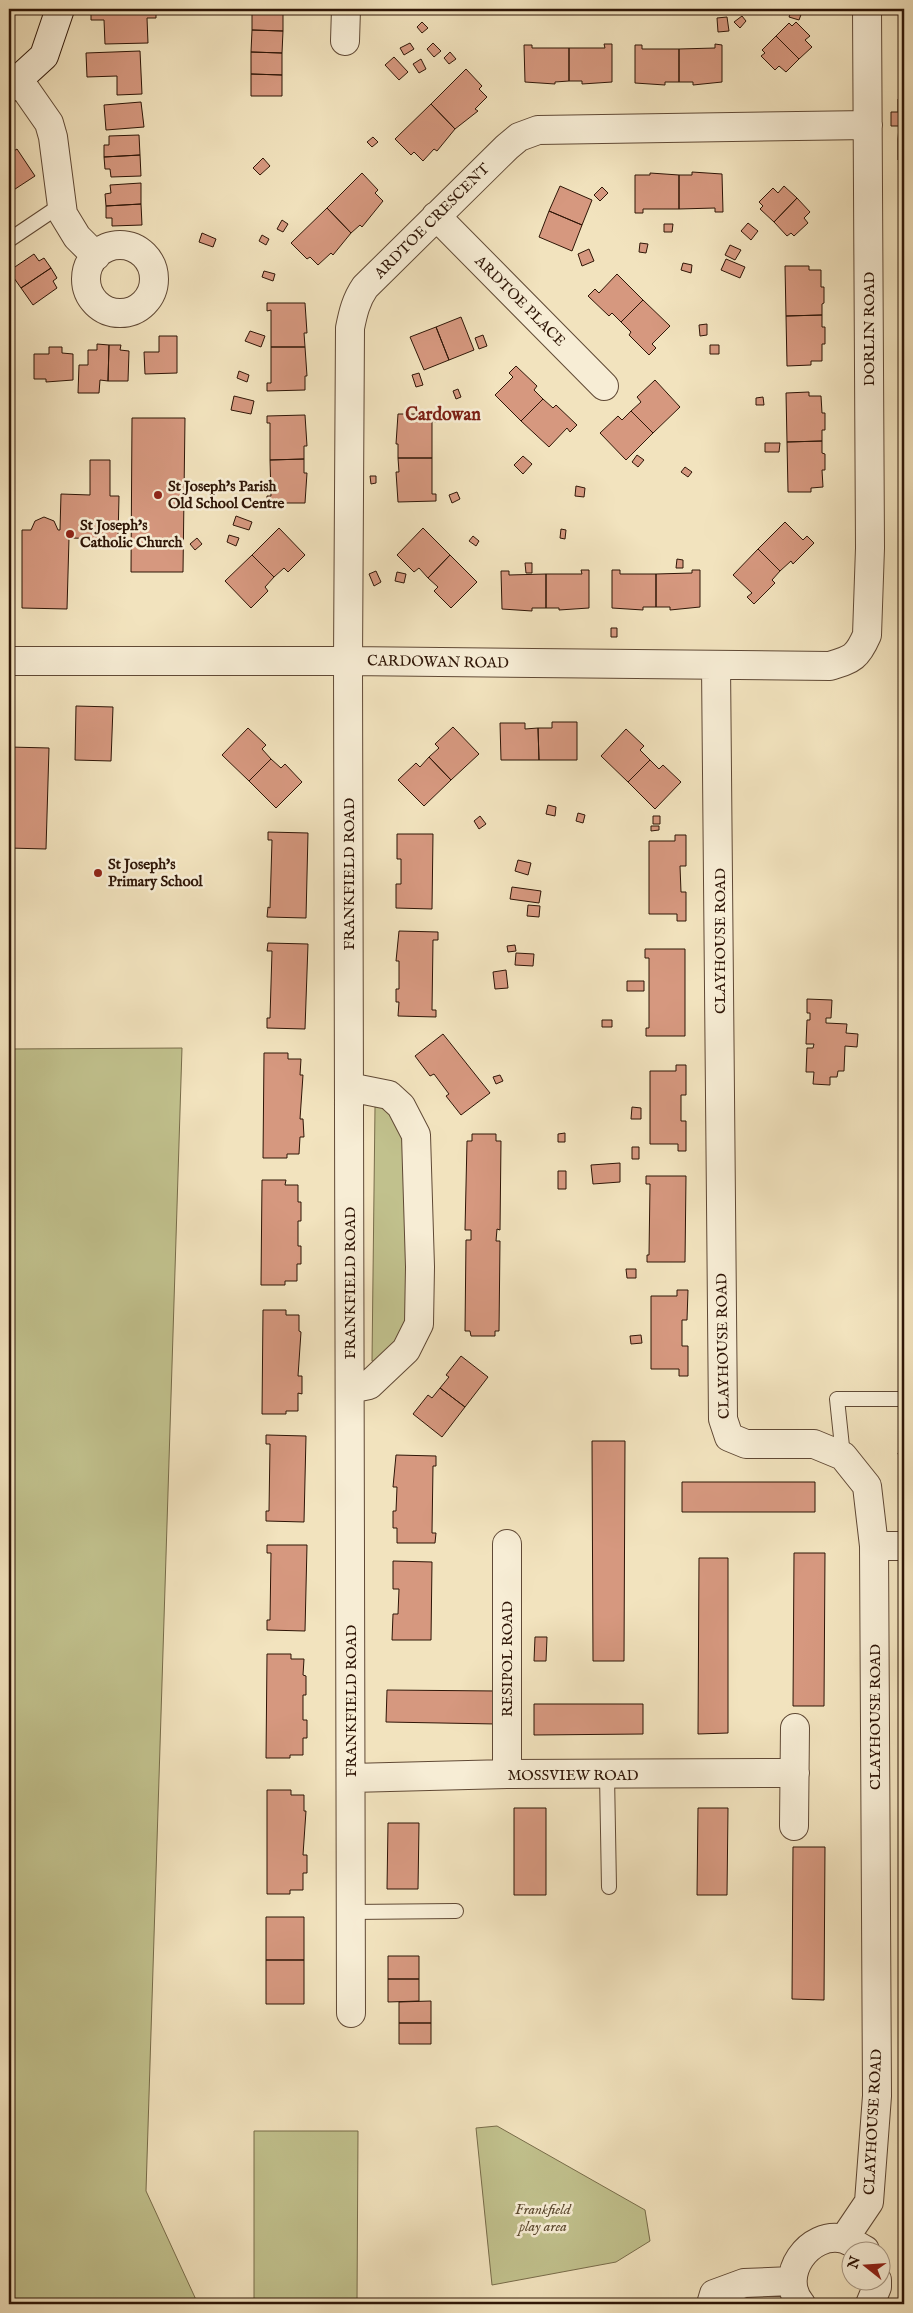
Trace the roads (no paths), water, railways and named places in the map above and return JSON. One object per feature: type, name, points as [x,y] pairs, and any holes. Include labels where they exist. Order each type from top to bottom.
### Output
[{"type":"street","points":[[60,9],[44,56],[14,84],[49,123],[61,205],[69,226],[96,256]]},
{"type":"street","points":[[345,41],[346,9]]},
{"type":"street","name":"DORLIN ROAD","points":[[861,648],[867,635],[870,548],[867,9]]},
{"type":"street","name":"ARDTOE CRESCENT","points":[[348,661],[350,338],[353,310],[358,296],[365,287],[507,147],[519,138],[538,130],[868,125]]},
{"type":"street","name":"ARDTOE PLACE","points":[[436,216],[604,386]]},
{"type":"street","name":"CARDOWAN ROAD","points":[[9,661],[348,661],[830,666],[853,659],[861,648]]},
{"type":"street","name":"FRANKFIELD ROAD","points":[[348,661],[351,2013]]},
{"type":"street","name":"CLAYHOUSE ROAD","points":[[716,666],[722,1419],[729,1437],[746,1444],[814,1444],[843,1456],[867,1486],[874,1546],[877,2096],[869,2202],[856,2240]]},
{"type":"street","points":[[349,1087],[389,1095],[401,1106],[416,1135],[420,1267],[419,1324],[406,1350],[369,1385],[350,1388]]},
{"type":"street","name":"RESIPOL ROAD","points":[[507,1544],[507,1774]]},
{"type":"street","points":[[874,1546],[904,1546]]},
{"type":"street","points":[[794,1826],[795,1728]]},
{"type":"street","name":"MOSSVIEW ROAD","points":[[351,1778],[507,1774],[794,1773]]},
{"type":"street","points":[[711,2304],[714,2294],[744,2283],[797,2293],[796,2262],[806,2249],[824,2239],[840,2242]]},
{"type":"lane","points":[[9,240],[61,205]]},
{"type":"lane","points":[[843,1456],[837,1399],[904,1399]]},
{"type":"lane","points":[[607,1775],[609,1887]]},
{"type":"lane","points":[[351,1912],[456,1911]]},
{"type":"place","name":"St Joseph's Parish Old School Centre","points":[[158,495]]},
{"type":"place","name":"St Joseph's Catholic Church","points":[[70,534]]},
{"type":"place","name":"St Joseph's Primary School","points":[[98,873]]},
{"type":"district","name":"Cardowan","points":[[443,415]]},
{"type":"park label","name":"Frankfield play area","points":[[543,2218]]}]
